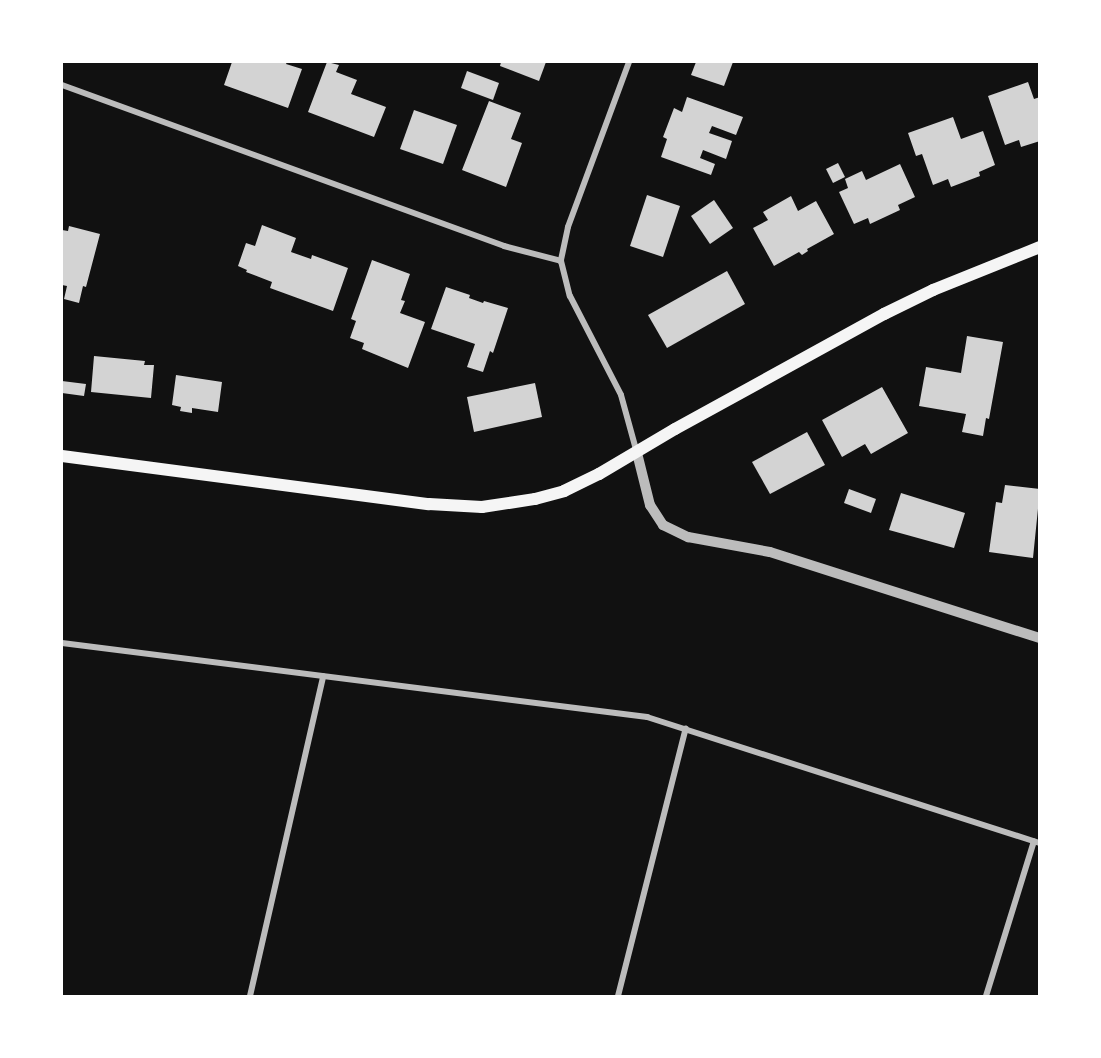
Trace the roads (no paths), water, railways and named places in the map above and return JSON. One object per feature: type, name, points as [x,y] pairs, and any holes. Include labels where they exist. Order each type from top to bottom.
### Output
[{"type":"main road","points":[[62,456],[429,504],[482,507],[535,499],[564,491],[637,453],[694,418],[884,314],[933,290],[1040,248]]},
{"type":"street","points":[[629,62],[568,227],[561,261],[570,296],[621,395],[650,505],[663,525],[688,537],[780,555],[1040,638]]},
{"type":"street","points":[[62,85],[504,246],[561,261]]},
{"type":"street","points":[[62,643],[611,711],[686,728],[1037,842],[986,996]]},
{"type":"street","points":[[250,996],[323,676]]},
{"type":"street","points":[[618,996],[686,728]]}]
